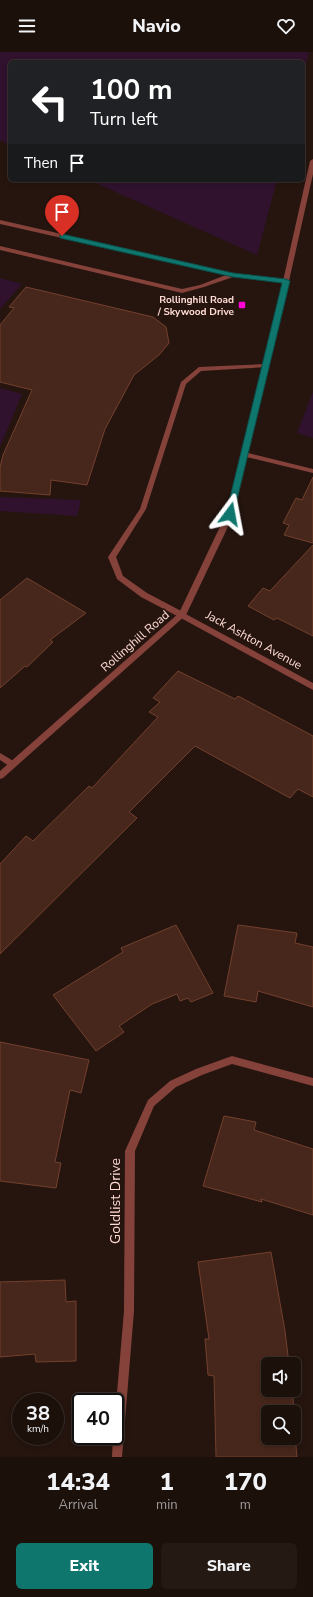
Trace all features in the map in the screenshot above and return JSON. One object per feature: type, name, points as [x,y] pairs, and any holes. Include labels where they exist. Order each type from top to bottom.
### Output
[{"type":"street","name":"Rollinghill Road","points":[[0,776],[182,615],[230,514],[313,161]]},
{"type":"street","points":[[0,222],[233,275],[286,281]]},
{"type":"street","points":[[0,248],[182,291],[202,286],[233,275]]},
{"type":"street","name":"Jack Ashton Avenue","points":[[266,366],[199,369],[183,383],[143,508],[112,557],[120,577],[144,595],[313,687]]},
{"type":"street","points":[[244,454],[313,471]]},
{"type":"street","points":[[0,756],[12,764]]},
{"type":"street","name":"Goldlist Drive","points":[[118,1457],[129,1310],[130,1151],[151,1103],[173,1084],[199,1072],[232,1060],[313,1082]]},
{"type":"shaded area","points":[[0,52],[309,52],[305,69],[305,60],[8,60],[8,144],[0,140]]},
{"type":"shaded area","points":[[93,182],[276,182],[257,255]]},
{"type":"shaded area","points":[[0,278],[22,284],[0,309]]},
{"type":"shaded area","points":[[0,388],[22,394],[0,447]]},
{"type":"shaded area","points":[[313,392],[313,438],[297,433]]},
{"type":"shaded area","points":[[0,497],[81,500],[77,516],[0,511]]},
{"type":"building","points":[[26,287],[153,317],[166,327],[169,343],[159,355],[134,375],[105,429],[87,485],[51,480],[50,495],[0,491],[0,467],[3,455],[32,390],[0,382],[0,325],[14,308],[9,307]]},
{"type":"building","points":[[313,477],[313,543],[284,535],[289,525],[283,523],[296,498],[302,500]]},
{"type":"building","points":[[313,545],[313,636],[277,618],[274,620],[248,606],[263,588],[270,591]]},
{"type":"building","points":[[27,578],[86,613],[50,640],[53,642],[27,667],[25,666],[0,688],[0,600]]},
{"type":"building","points":[[178,671],[235,699],[238,696],[313,736],[313,797],[298,789],[290,798],[195,746],[129,812],[137,818],[0,954],[0,864],[26,836],[33,841],[89,786],[92,788],[158,717],[149,712],[160,702],[153,698]]},
{"type":"building","points":[[176,925],[213,993],[191,1002],[188,998],[180,1001],[177,994],[152,1004],[119,1026],[124,1032],[96,1051],[53,995],[123,952],[121,948]]},
{"type":"building","points":[[238,925],[297,933],[295,943],[313,947],[313,1007],[258,991],[256,1002],[224,996]]},
{"type":"building","points":[[0,1042],[89,1060],[81,1093],[70,1090],[55,1162],[61,1163],[56,1188],[0,1181]]},
{"type":"building","points":[[224,1116],[256,1122],[254,1130],[313,1149],[313,1215],[261,1199],[262,1202],[203,1186]]},
{"type":"building","points":[[271,1252],[288,1357],[261,1357],[261,1397],[293,1397],[294,1405],[261,1405],[261,1445],[296,1445],[297,1457],[216,1457],[214,1376],[208,1375],[205,1339],[209,1339],[198,1262]]},
{"type":"building","points":[[65,1280],[66,1302],[76,1301],[76,1361],[36,1362],[35,1354],[0,1357],[0,1282]]},
{"type":"place","name":"Rollinghill Road / Skywood Drive","points":[[242,305]]},
{"type":"route","points":[[62,236],[233,275],[286,281],[230,514]]}]
